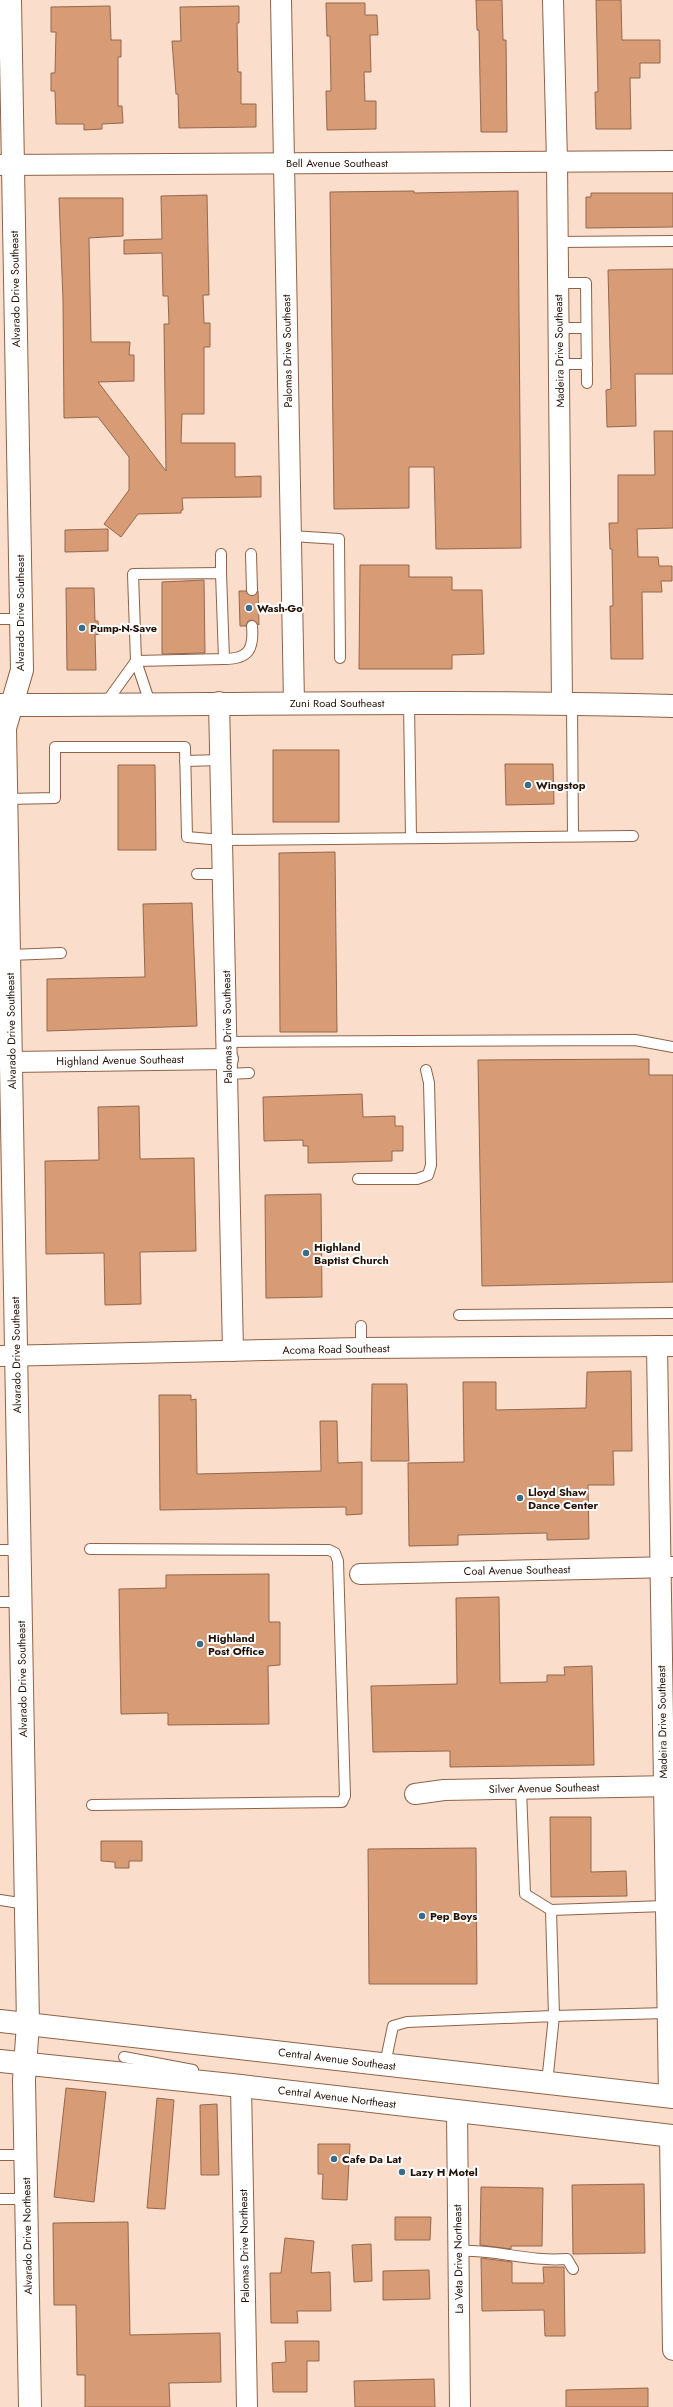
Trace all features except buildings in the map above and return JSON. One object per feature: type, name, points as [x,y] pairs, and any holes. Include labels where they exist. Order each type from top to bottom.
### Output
[{"type":"street","name":"Alvarado Drive Southeast","points":[[10,0],[6,165],[22,670],[6,705],[3,762],[7,799],[12,1062],[8,1356],[10,1602],[26,1904],[28,2024],[24,2064]]},
{"type":"street","name":"Palomas Drive Southeast","points":[[281,0],[294,703]]},
{"type":"street","name":"Madeira Drive Southeast","points":[[553,0],[557,162],[558,328],[567,703]]},
{"type":"street","name":"Bell Avenue Southeast","points":[[6,165],[673,161]]},
{"type":"street","name":"Palomas Drive Southeast","points":[[219,702],[228,1058],[233,1351]]},
{"type":"street","name":"Zuni Road Southeast","points":[[6,705],[219,702],[567,703],[673,706]]},
{"type":"street","name":"Highland Avenue Southeast","points":[[12,1062],[228,1058]]},
{"type":"street","name":"Madeira Drive Southeast","points":[[665,1346],[668,1786],[665,1906],[667,2013],[671,2097]]},
{"type":"street","name":"Acoma Road Southeast","points":[[8,1356],[361,1348],[665,1346]]},
{"type":"street","name":"Coal Avenue Southeast","points":[[360,1574],[666,1567]]},
{"type":"street","name":"Silver Avenue Southeast","points":[[415,1794],[444,1790],[668,1786]]},
{"type":"street","name":"Central Avenue Southeast","points":[[0,2021],[671,2097]]},
{"type":"street","name":"Central Avenue Northeast","points":[[0,2061],[672,2133]]},
{"type":"street","name":"Alvarado Drive Northeast","points":[[24,2064],[30,2407]]},
{"type":"street","name":"Palomas Drive Northeast","points":[[241,2086],[247,2407]]},
{"type":"street","name":"La Veta Drive Northeast","points":[[457,2111],[460,2407]]},
{"type":"street","points":[[672,2133],[673,2350]]},
{"type":"lane","points":[[558,242],[673,241]]},
{"type":"lane","points":[[558,283],[586,283],[587,383]]},
{"type":"lane","points":[[558,328],[586,328]]},
{"type":"lane","points":[[559,364],[587,364]]},
{"type":"lane","points":[[291,536],[339,539],[340,658]]},
{"type":"lane","points":[[221,554],[224,659]]},
{"type":"lane","points":[[251,554],[252,590]]},
{"type":"lane","points":[[150,703],[136,661],[133,574],[221,573]]},
{"type":"lane","points":[[0,619],[21,619]]},
{"type":"lane","points":[[136,661],[238,659],[244,656],[252,642],[252,626]]},
{"type":"lane","points":[[104,704],[136,661]]},
{"type":"lane","points":[[409,703],[411,837]]},
{"type":"lane","points":[[567,703],[573,836]]},
{"type":"lane","points":[[7,799],[55,798],[55,747],[185,747],[187,838],[222,840],[633,836]]},
{"type":"lane","points":[[185,761],[221,760]]},
{"type":"lane","points":[[197,874],[224,874]]},
{"type":"lane","points":[[10,955],[61,953]]},
{"type":"lane","points":[[228,1058],[635,1040],[673,1048]]},
{"type":"lane","points":[[228,1058],[249,1073]]},
{"type":"lane","points":[[358,1179],[417,1179],[428,1175],[431,1165],[429,1083],[426,1070]]},
{"type":"lane","points":[[459,1315],[673,1313]]},
{"type":"lane","points":[[361,1326],[361,1348]]},
{"type":"lane","points":[[90,1549],[329,1550],[335,1553],[338,1561],[345,1796],[342,1802],[92,1805]]},
{"type":"lane","points":[[521,1789],[525,1894],[551,1910],[665,1906]]},
{"type":"lane","points":[[0,1900],[26,1904]]},
{"type":"lane","points":[[547,2083],[554,2016],[551,1910]]},
{"type":"lane","points":[[385,2064],[393,2026],[407,2022],[667,2013]]},
{"type":"lane","points":[[124,2057],[180,2069],[672,2133]]},
{"type":"lane","points":[[0,2155],[26,2155]]},
{"type":"lane","points":[[0,2199],[26,2199]]},
{"type":"lane","points":[[458,2251],[472,2250],[544,2261],[567,2258],[573,2269]]},
{"type":"place","name":"Wash-Go","points":[[249,608]]},
{"type":"place","name":"Pump-N-Save","points":[[82,628]]},
{"type":"place","name":"Wingstop","points":[[528,785]]},
{"type":"place","name":"Highland Baptist Church","points":[[306,1253]]},
{"type":"place","name":"Lloyd Shaw Dance Center","points":[[520,1498]]},
{"type":"place","name":"Highland Post Office","points":[[200,1644]]},
{"type":"place","name":"Pep Boys","points":[[422,1916]]},
{"type":"place","name":"Cafe Da Lat","points":[[334,2159]]},
{"type":"place","name":"Lazy H Motel","points":[[402,2172]]}]
